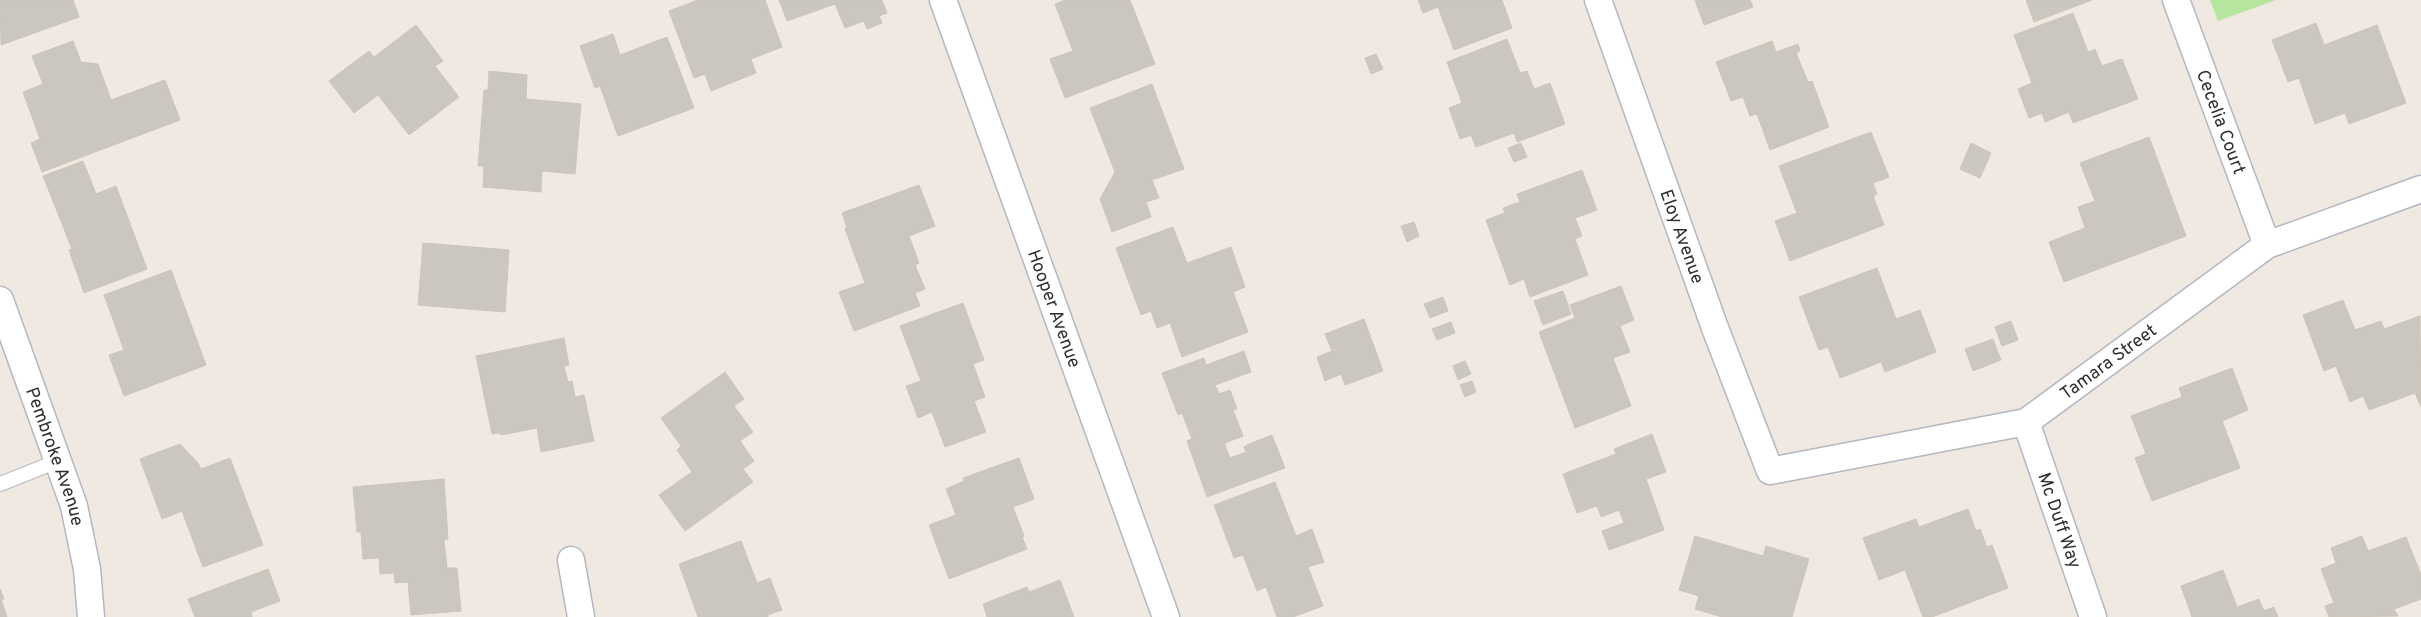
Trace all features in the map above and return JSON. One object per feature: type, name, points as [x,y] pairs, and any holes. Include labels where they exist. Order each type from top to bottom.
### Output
[{"type":"street","name":"Hooper Avenue","points":[[943,0],[1166,617]]},
{"type":"street","name":"Eloy Avenue","points":[[1598,0],[1715,328],[1770,471]]},
{"type":"street","name":"Cecelia Court","points":[[2176,0],[2267,245]]},
{"type":"street","name":"Tamara Street","points":[[1770,471],[2026,422],[2267,245],[2421,190]]},
{"type":"street","name":"Pembroke Avenue","points":[[0,300],[74,506],[88,570],[91,617]]},
{"type":"street","name":"Mc Duff Way","points":[[2026,422],[2094,617]]},
{"type":"street","points":[[571,560],[581,617]]},
{"type":"lane","points":[[0,484],[58,462]]},
{"type":"green space","points":[[2210,0],[2276,0],[2218,21]]},
{"type":"building","points":[[0,0],[73,0],[79,17],[1,45]]},
{"type":"building","points":[[698,0],[765,0],[782,47],[751,59],[756,73],[711,91],[705,74],[694,78],[669,11]]},
{"type":"building","points":[[779,0],[882,0],[887,13],[879,16],[882,23],[867,29],[864,21],[845,28],[835,4],[787,21]]},
{"type":"building","points":[[1065,0],[1130,0],[1155,64],[1065,98],[1050,59],[1073,51],[1055,4]]},
{"type":"building","points":[[1418,0],[1502,0],[1512,28],[1454,50],[1438,7],[1423,13]]},
{"type":"building","points":[[1695,0],[1750,0],[1753,7],[1704,25]]},
{"type":"building","points":[[2026,0],[2092,0],[2034,22]]},
{"type":"building","points":[[2073,13],[2088,52],[2095,49],[2102,66],[2122,59],[2138,99],[2073,123],[2069,112],[2045,122],[2042,113],[2029,118],[2018,89],[2032,83],[2014,35]]},
{"type":"building","points":[[2316,23],[2324,45],[2377,25],[2406,103],[2349,124],[2345,113],[2315,124],[2299,78],[2288,82],[2272,40]]},
{"type":"building","points":[[416,25],[443,61],[435,66],[459,97],[409,135],[378,95],[354,113],[329,81],[369,51],[374,57]]},
{"type":"building","points":[[613,34],[620,55],[667,37],[694,108],[618,136],[600,86],[595,88],[580,46]]},
{"type":"building","points":[[1507,39],[1520,73],[1527,71],[1534,89],[1550,83],[1565,124],[1517,142],[1514,133],[1476,147],[1471,135],[1460,139],[1449,108],[1462,103],[1447,62]]},
{"type":"building","points":[[73,41],[81,62],[98,64],[111,100],[165,80],[180,120],[42,172],[31,143],[40,139],[23,92],[43,84],[32,56]]},
{"type":"building","points":[[1772,41],[1776,52],[1798,44],[1800,51],[1796,53],[1808,82],[1812,81],[1829,127],[1770,150],[1757,114],[1750,116],[1743,97],[1731,101],[1716,62]]},
{"type":"building","points":[[1376,54],[1383,69],[1371,74],[1365,58]]},
{"type":"building","points":[[489,71],[527,75],[526,99],[581,104],[575,174],[542,171],[541,192],[483,187],[484,166],[478,166],[484,90],[488,90]]},
{"type":"building","points":[[1152,84],[1184,169],[1152,180],[1159,198],[1146,202],[1151,217],[1112,232],[1100,199],[1115,172],[1090,108]]},
{"type":"building","points":[[1871,132],[1889,177],[1873,183],[1877,194],[1873,196],[1884,225],[1790,261],[1775,221],[1797,213],[1779,166]]},
{"type":"building","points":[[2149,137],[2186,236],[2064,282],[2049,242],[2085,228],[2078,207],[2095,201],[2080,163]]},
{"type":"building","points":[[1521,143],[1527,157],[1514,162],[1508,148]]},
{"type":"building","points":[[1971,143],[1991,153],[1980,178],[1960,169]]},
{"type":"building","points":[[83,161],[96,194],[116,186],[147,269],[84,293],[69,250],[72,249],[43,176]]},
{"type":"building","points":[[1582,170],[1597,210],[1575,218],[1582,236],[1575,239],[1588,275],[1530,297],[1524,279],[1510,285],[1486,220],[1505,213],[1503,208],[1520,202],[1517,194]]},
{"type":"building","points":[[919,185],[935,226],[909,236],[919,263],[915,265],[925,289],[915,293],[920,306],[854,331],[839,292],[865,283],[845,229],[847,228],[842,213]]},
{"type":"building","points":[[1414,222],[1419,236],[1407,242],[1401,226]]},
{"type":"building","points":[[1173,227],[1187,263],[1231,247],[1245,287],[1233,292],[1248,332],[1182,357],[1170,323],[1157,328],[1151,311],[1141,315],[1116,248]]},
{"type":"building","points":[[423,243],[509,250],[505,312],[418,305]]},
{"type":"building","points":[[1877,268],[1896,319],[1920,310],[1936,352],[1885,372],[1881,362],[1840,378],[1828,347],[1819,350],[1799,297]]},
{"type":"building","points":[[171,270],[206,365],[124,396],[109,355],[124,350],[104,295]]},
{"type":"building","points":[[1621,286],[1634,320],[1620,326],[1630,352],[1613,358],[1631,406],[1575,428],[1539,332],[1575,318],[1570,305]]},
{"type":"building","points":[[1563,291],[1571,314],[1543,325],[1534,301]]},
{"type":"building","points":[[1443,297],[1448,311],[1430,318],[1424,304]]},
{"type":"building","points":[[2343,300],[2355,330],[2381,321],[2384,329],[2420,316],[2421,407],[2415,393],[2369,410],[2363,396],[2350,402],[2336,366],[2324,371],[2303,315]]},
{"type":"building","points":[[963,303],[984,360],[973,364],[985,397],[974,401],[986,432],[945,447],[932,412],[918,418],[906,386],[921,381],[900,326]]},
{"type":"building","points":[[1364,319],[1383,371],[1345,385],[1341,374],[1325,381],[1317,357],[1332,351],[1325,334]]},
{"type":"building","points":[[2011,321],[2018,340],[2002,346],[1995,327]]},
{"type":"building","points":[[1451,322],[1455,333],[1437,340],[1432,329]]},
{"type":"building","points":[[564,338],[569,365],[564,366],[568,382],[572,381],[575,397],[584,395],[594,441],[541,452],[537,428],[501,435],[500,433],[492,434],[476,356]]},
{"type":"building","points":[[1993,339],[2001,360],[1973,371],[1965,349]]},
{"type":"building","points":[[1244,351],[1251,372],[1215,385],[1219,394],[1230,390],[1237,409],[1233,410],[1243,436],[1225,443],[1226,448],[1230,458],[1246,452],[1244,447],[1249,444],[1272,435],[1285,468],[1207,497],[1187,441],[1192,439],[1182,413],[1178,415],[1162,373],[1204,358],[1206,365]]},
{"type":"building","points":[[1465,361],[1471,374],[1458,380],[1453,366]]},
{"type":"building","points":[[2232,368],[2248,410],[2222,421],[2240,468],[2152,501],[2135,458],[2146,454],[2131,416],[2182,397],[2179,388]]},
{"type":"building","points":[[725,372],[744,399],[734,406],[753,432],[740,441],[754,461],[743,469],[753,482],[685,531],[659,495],[692,472],[677,450],[681,446],[661,418]]},
{"type":"building","points":[[1472,381],[1476,392],[1465,397],[1460,385]]},
{"type":"building","points":[[1652,434],[1666,472],[1646,479],[1664,530],[1609,550],[1602,531],[1624,523],[1619,510],[1601,517],[1597,506],[1577,513],[1563,474],[1616,454],[1614,449]]},
{"type":"building","points":[[180,444],[198,463],[201,469],[230,458],[263,545],[203,567],[182,511],[162,519],[140,459]]},
{"type":"building","points":[[1019,458],[1034,499],[1013,507],[1027,549],[949,579],[929,525],[956,515],[946,489],[964,481],[963,478]]},
{"type":"building","points":[[444,479],[448,539],[444,540],[447,568],[457,568],[461,611],[411,615],[408,582],[395,583],[394,573],[380,574],[379,558],[363,559],[361,532],[357,532],[353,487]]},
{"type":"building","points":[[1275,482],[1296,536],[1312,529],[1324,562],[1308,567],[1323,606],[1293,617],[1277,617],[1266,587],[1257,591],[1243,555],[1234,558],[1214,505]]},
{"type":"building","points":[[1968,509],[1976,531],[1980,529],[1987,547],[1992,545],[2008,588],[1932,617],[1923,617],[1905,570],[1879,580],[1863,538],[1916,519],[1919,527]]},
{"type":"building","points":[[1695,536],[1763,556],[1766,546],[1809,559],[1792,617],[1722,617],[1695,609],[1699,596],[1679,590]]},
{"type":"building","points":[[2362,536],[2368,551],[2406,537],[2421,575],[2421,599],[2394,609],[2398,616],[2329,617],[2325,606],[2334,603],[2321,569],[2336,563],[2331,548]]},
{"type":"building","points":[[741,541],[757,583],[770,578],[782,610],[768,615],[768,617],[698,617],[679,564]]},
{"type":"building","points":[[268,569],[280,601],[251,612],[252,617],[195,617],[188,599]]},
{"type":"building","points":[[2223,570],[2237,607],[2259,599],[2264,611],[2274,607],[2278,617],[2192,617],[2181,586]]},
{"type":"building","points":[[1060,580],[1074,617],[987,617],[983,604],[1027,587],[1029,592]]},
{"type":"building","points":[[0,589],[4,599],[1,599],[7,617],[0,617]]}]
